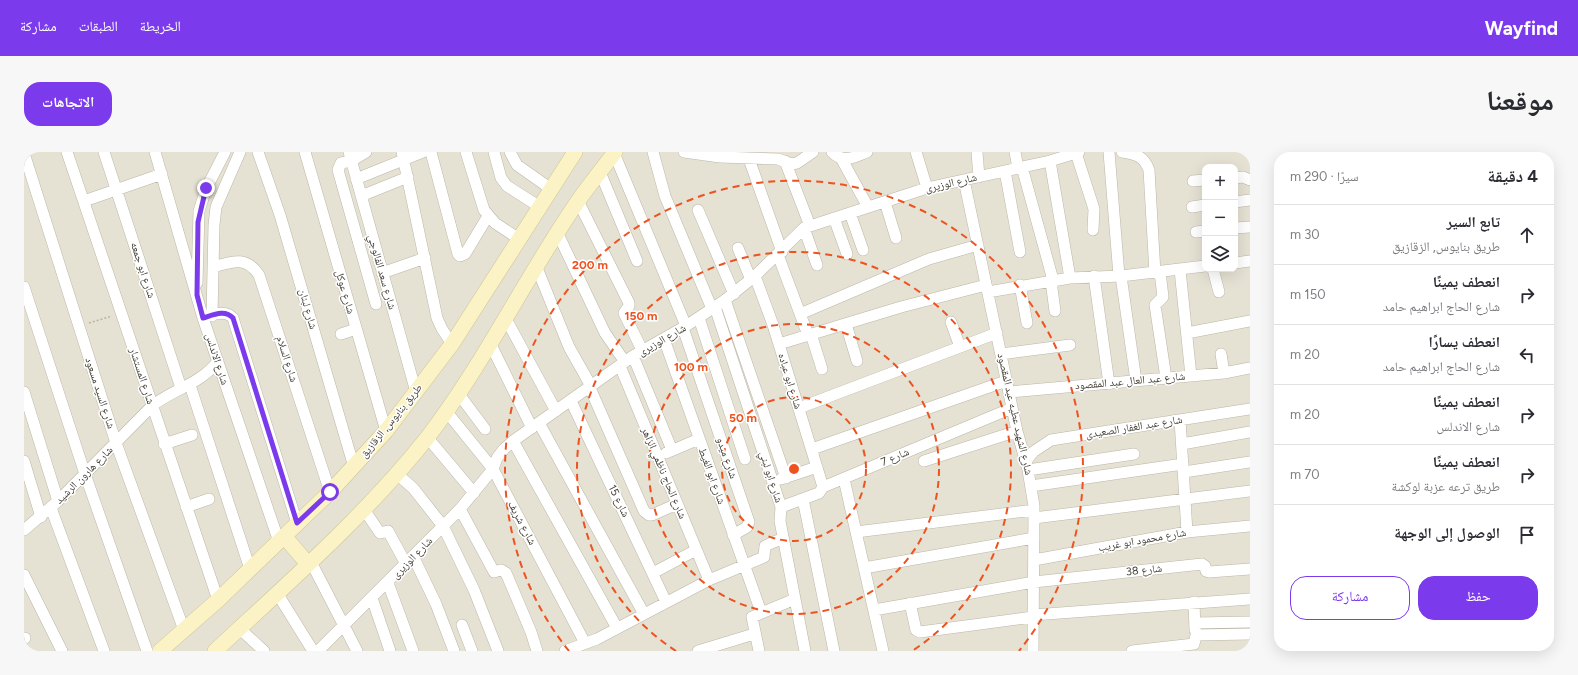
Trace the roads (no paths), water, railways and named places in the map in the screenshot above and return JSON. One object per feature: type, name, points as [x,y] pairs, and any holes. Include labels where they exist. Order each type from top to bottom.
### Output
[{"type":"main road","name":"طريق بنايوس, الزقازيق","points":[[160,651],[218,600],[282,539],[330,492],[386,431],[452,344],[575,152]]},
{"type":"main road","points":[[215,651],[309,563],[397,474],[427,437],[446,411],[506,319],[578,201],[615,152]]},
{"type":"main road","points":[[282,539],[309,563]]},
{"type":"street","name":"شارع المستشار","points":[[67,152],[164,444],[218,600]]},
{"type":"street","name":"شارع ابو جمعه","points":[[104,152],[116,190],[250,569]]},
{"type":"street","name":"شارع الاندلس","points":[[155,152],[197,295],[208,317],[228,407],[282,539]]},
{"type":"street","points":[[197,295],[199,211],[206,188],[225,152]]},
{"type":"street","points":[[240,152],[216,207],[213,267],[208,317],[225,313],[233,318],[297,523]]},
{"type":"street","name":"شارع لبنان","points":[[258,152],[280,215],[354,467]]},
{"type":"street","name":"شارع عوكل","points":[[304,152],[386,431]]},
{"type":"street","points":[[366,152],[350,156],[340,165],[338,172],[376,304]]},
{"type":"street","points":[[356,179],[403,155],[423,152]]},
{"type":"street","points":[[431,152],[462,254],[488,216]]},
{"type":"street","points":[[466,152],[481,204],[488,216],[519,239]]},
{"type":"street","points":[[494,152],[501,178],[507,186],[540,207]]},
{"type":"street","points":[[510,152],[517,165],[551,189]]},
{"type":"street","points":[[615,152],[684,327]]},
{"type":"street","name":"شارع ابو لبني","points":[[653,152],[665,196],[714,308],[781,507],[780,521],[805,651]]},
{"type":"street","points":[[684,152],[732,155],[749,159],[779,157],[794,164],[813,152]]},
{"type":"street","points":[[837,155],[850,159],[867,152]]},
{"type":"street","points":[[916,152],[927,188]]},
{"type":"street","points":[[977,152],[980,176]]},
{"type":"street","points":[[1015,152],[1052,280],[1055,311]]},
{"type":"street","points":[[1078,152],[1094,209],[1093,230]]},
{"type":"street","name":"شارع الوزيرى","points":[[318,651],[388,583],[460,509],[493,469],[497,458],[513,441],[630,359],[699,318],[730,297],[753,278],[807,227],[927,188],[1050,161],[1078,152]]},
{"type":"street","points":[[1109,152],[1120,276],[1136,381]]},
{"type":"street","points":[[1122,152],[1138,155],[1147,164],[1149,170],[1157,273],[1163,297],[1155,305],[1166,378]]},
{"type":"street","name":"شارع السيد مسعود","points":[[24,153],[28,179],[79,326],[116,443],[184,630]]},
{"type":"street","points":[[403,155],[437,318],[442,330],[452,344]]},
{"type":"street","points":[[837,155],[868,208]]},
{"type":"street","name":"شارع سعد الفالوجي","points":[[350,156],[416,392]]},
{"type":"street","points":[[779,157],[807,227],[817,265]]},
{"type":"street","points":[[749,159],[800,314],[810,334],[822,369]]},
{"type":"street","points":[[1050,161],[1070,278]]},
{"type":"street","points":[[1005,171],[1020,252]]},
{"type":"street","points":[[600,172],[637,260]]},
{"type":"street","points":[[84,201],[162,174]]},
{"type":"street","points":[[361,196],[408,177]]},
{"type":"street","points":[[1238,178],[1243,177],[1250,180]]},
{"type":"street","name":"شارع الشهيد عطيه عبد المقصود","points":[[964,180],[1006,381],[1031,486],[1034,514],[1033,651]]},
{"type":"street","points":[[1193,181],[1202,180]]},
{"type":"street","points":[[1238,202],[1250,200]]},
{"type":"street","points":[[578,201],[629,303],[629,306],[624,312],[630,359],[672,450]]},
{"type":"street","points":[[885,202],[896,238]]},
{"type":"street","points":[[1192,207],[1202,205]]},
{"type":"street","points":[[698,210],[730,297],[786,478]]},
{"type":"street","points":[[850,213],[863,250]]},
{"type":"street","points":[[834,218],[847,254]]},
{"type":"street","points":[[1238,228],[1250,227]]},
{"type":"street","points":[[558,234],[605,332],[630,359]]},
{"type":"street","points":[[800,314],[930,259],[978,246]]},
{"type":"street","name":"شارع ابو عباده","points":[[738,248],[753,278],[779,344],[823,487]]},
{"type":"street","points":[[382,273],[425,258]]},
{"type":"street","name":"شارع السلام","points":[[213,267],[239,261],[251,265],[259,274],[330,492]]},
{"type":"street","points":[[1238,263],[1250,261]]},
{"type":"street","points":[[779,344],[846,324],[987,288],[1070,278],[1157,273],[1202,266]]},
{"type":"street","points":[[537,268],[569,347],[590,387],[646,513],[652,515],[677,504]]},
{"type":"street","points":[[1180,270],[1191,376]]},
{"type":"street","points":[[1214,272],[1219,292]]},
{"type":"street","points":[[1094,276],[1109,384]]},
{"type":"street","points":[[1020,285],[1028,323]]},
{"type":"street","points":[[24,287],[85,474],[147,651]]},
{"type":"street","points":[[699,318],[745,459]]},
{"type":"street","points":[[506,319],[556,411]]},
{"type":"street","points":[[1187,333],[1250,321]]},
{"type":"street","points":[[952,322],[960,347]]},
{"type":"street","points":[[846,324],[857,361]]},
{"type":"street","name":"شارع ميدو","points":[[684,327],[749,522],[747,527],[733,535]]},
{"type":"street","points":[[341,334],[356,329]]},
{"type":"street","points":[[799,408],[997,333]]},
{"type":"street","name":"شارع ابو الغيط","points":[[664,339],[733,535],[762,612]]},
{"type":"street","points":[[490,343],[535,425],[644,614]]},
{"type":"street","points":[[1001,354],[1070,345]]},
{"type":"street","points":[[1221,354],[1224,373]]},
{"type":"street","name":"شارع الحاج ناظمي الزاهر","points":[[630,359],[657,456],[709,580]]},
{"type":"street","name":"شارع هارون الرشيد","points":[[25,528],[55,505],[152,406],[203,378],[218,362]]},
{"type":"street","name":"شارع عبد العال عبد المقصود","points":[[1009,392],[1224,373],[1250,368]]},
{"type":"street","points":[[812,449],[1006,381]]},
{"type":"street","points":[[24,392],[55,505],[104,651]]},
{"type":"street","points":[[458,393],[485,429]]},
{"type":"street","name":"شارع 15","points":[[571,401],[666,602]]},
{"type":"street","name":"شارع 7","points":[[781,507],[819,493],[823,487],[1012,408]]},
{"type":"street","name":"شارع عبد الغفار الصعيدى","points":[[1027,466],[1033,452],[1051,440],[1250,409]]},
{"type":"street","name":"شارع شريف","points":[[446,411],[493,469],[590,645]]},
{"type":"street","points":[[1180,420],[1187,532]]},
{"type":"street","points":[[924,461],[1017,431]]},
{"type":"street","points":[[1182,444],[1250,432]]},
{"type":"street","points":[[164,444],[192,435]]},
{"type":"street","points":[[427,437],[474,493]]},
{"type":"street","points":[[657,456],[699,439]]},
{"type":"street","points":[[513,441],[617,628]]},
{"type":"street","points":[[1027,466],[1134,454]]},
{"type":"street","points":[[24,461],[26,478],[41,517]]},
{"type":"street","points":[[1031,486],[1183,468],[1250,462]]},
{"type":"street","points":[[773,482],[817,467]]},
{"type":"street","points":[[397,474],[413,488],[444,526],[474,590],[498,651]]},
{"type":"street","points":[[844,479],[883,651]]},
{"type":"street","points":[[856,532],[1185,499],[1250,491]]},
{"type":"street","points":[[186,507],[209,499]]},
{"type":"street","points":[[803,499],[834,651]]},
{"type":"street","points":[[363,508],[380,534],[388,532],[410,560],[436,604],[454,651]]},
{"type":"street","points":[[460,509],[494,572],[501,570],[506,573],[531,632],[537,651]]},
{"type":"street","name":"شارع محمود ابو غريب","points":[[1034,560],[1187,532],[1250,526]]},
{"type":"street","points":[[565,651],[590,645],[617,628],[709,580],[764,557],[764,546],[783,538]]},
{"type":"street","points":[[864,568],[1034,538]]},
{"type":"street","points":[[653,573],[696,550]]},
{"type":"street","points":[[309,563],[345,626],[357,651]]},
{"type":"street","name":"شارع 38","points":[[1034,582],[1202,564],[1205,566],[1206,571],[1209,572],[1250,569]]},
{"type":"street","points":[[24,574],[62,651]]},
{"type":"street","points":[[874,610],[1034,582]]},
{"type":"street","points":[[388,583],[413,651]]},
{"type":"street","points":[[277,593],[313,651]]},
{"type":"street","points":[[372,598],[390,651]]},
{"type":"street","points":[[758,651],[751,619],[754,615],[795,599]]},
{"type":"street","points":[[910,603],[916,630],[920,632],[1033,616],[1194,602],[1250,600]]},
{"type":"street","points":[[1132,651],[1194,644],[1196,636],[1194,602]]},
{"type":"street","points":[[1195,623],[1250,622]]},
{"type":"street","points":[[462,625],[472,651]]},
{"type":"street","points":[[239,628],[264,651]]},
{"type":"street","points":[[698,651],[754,634]]},
{"type":"street","points":[[1196,636],[1250,634]]}]
